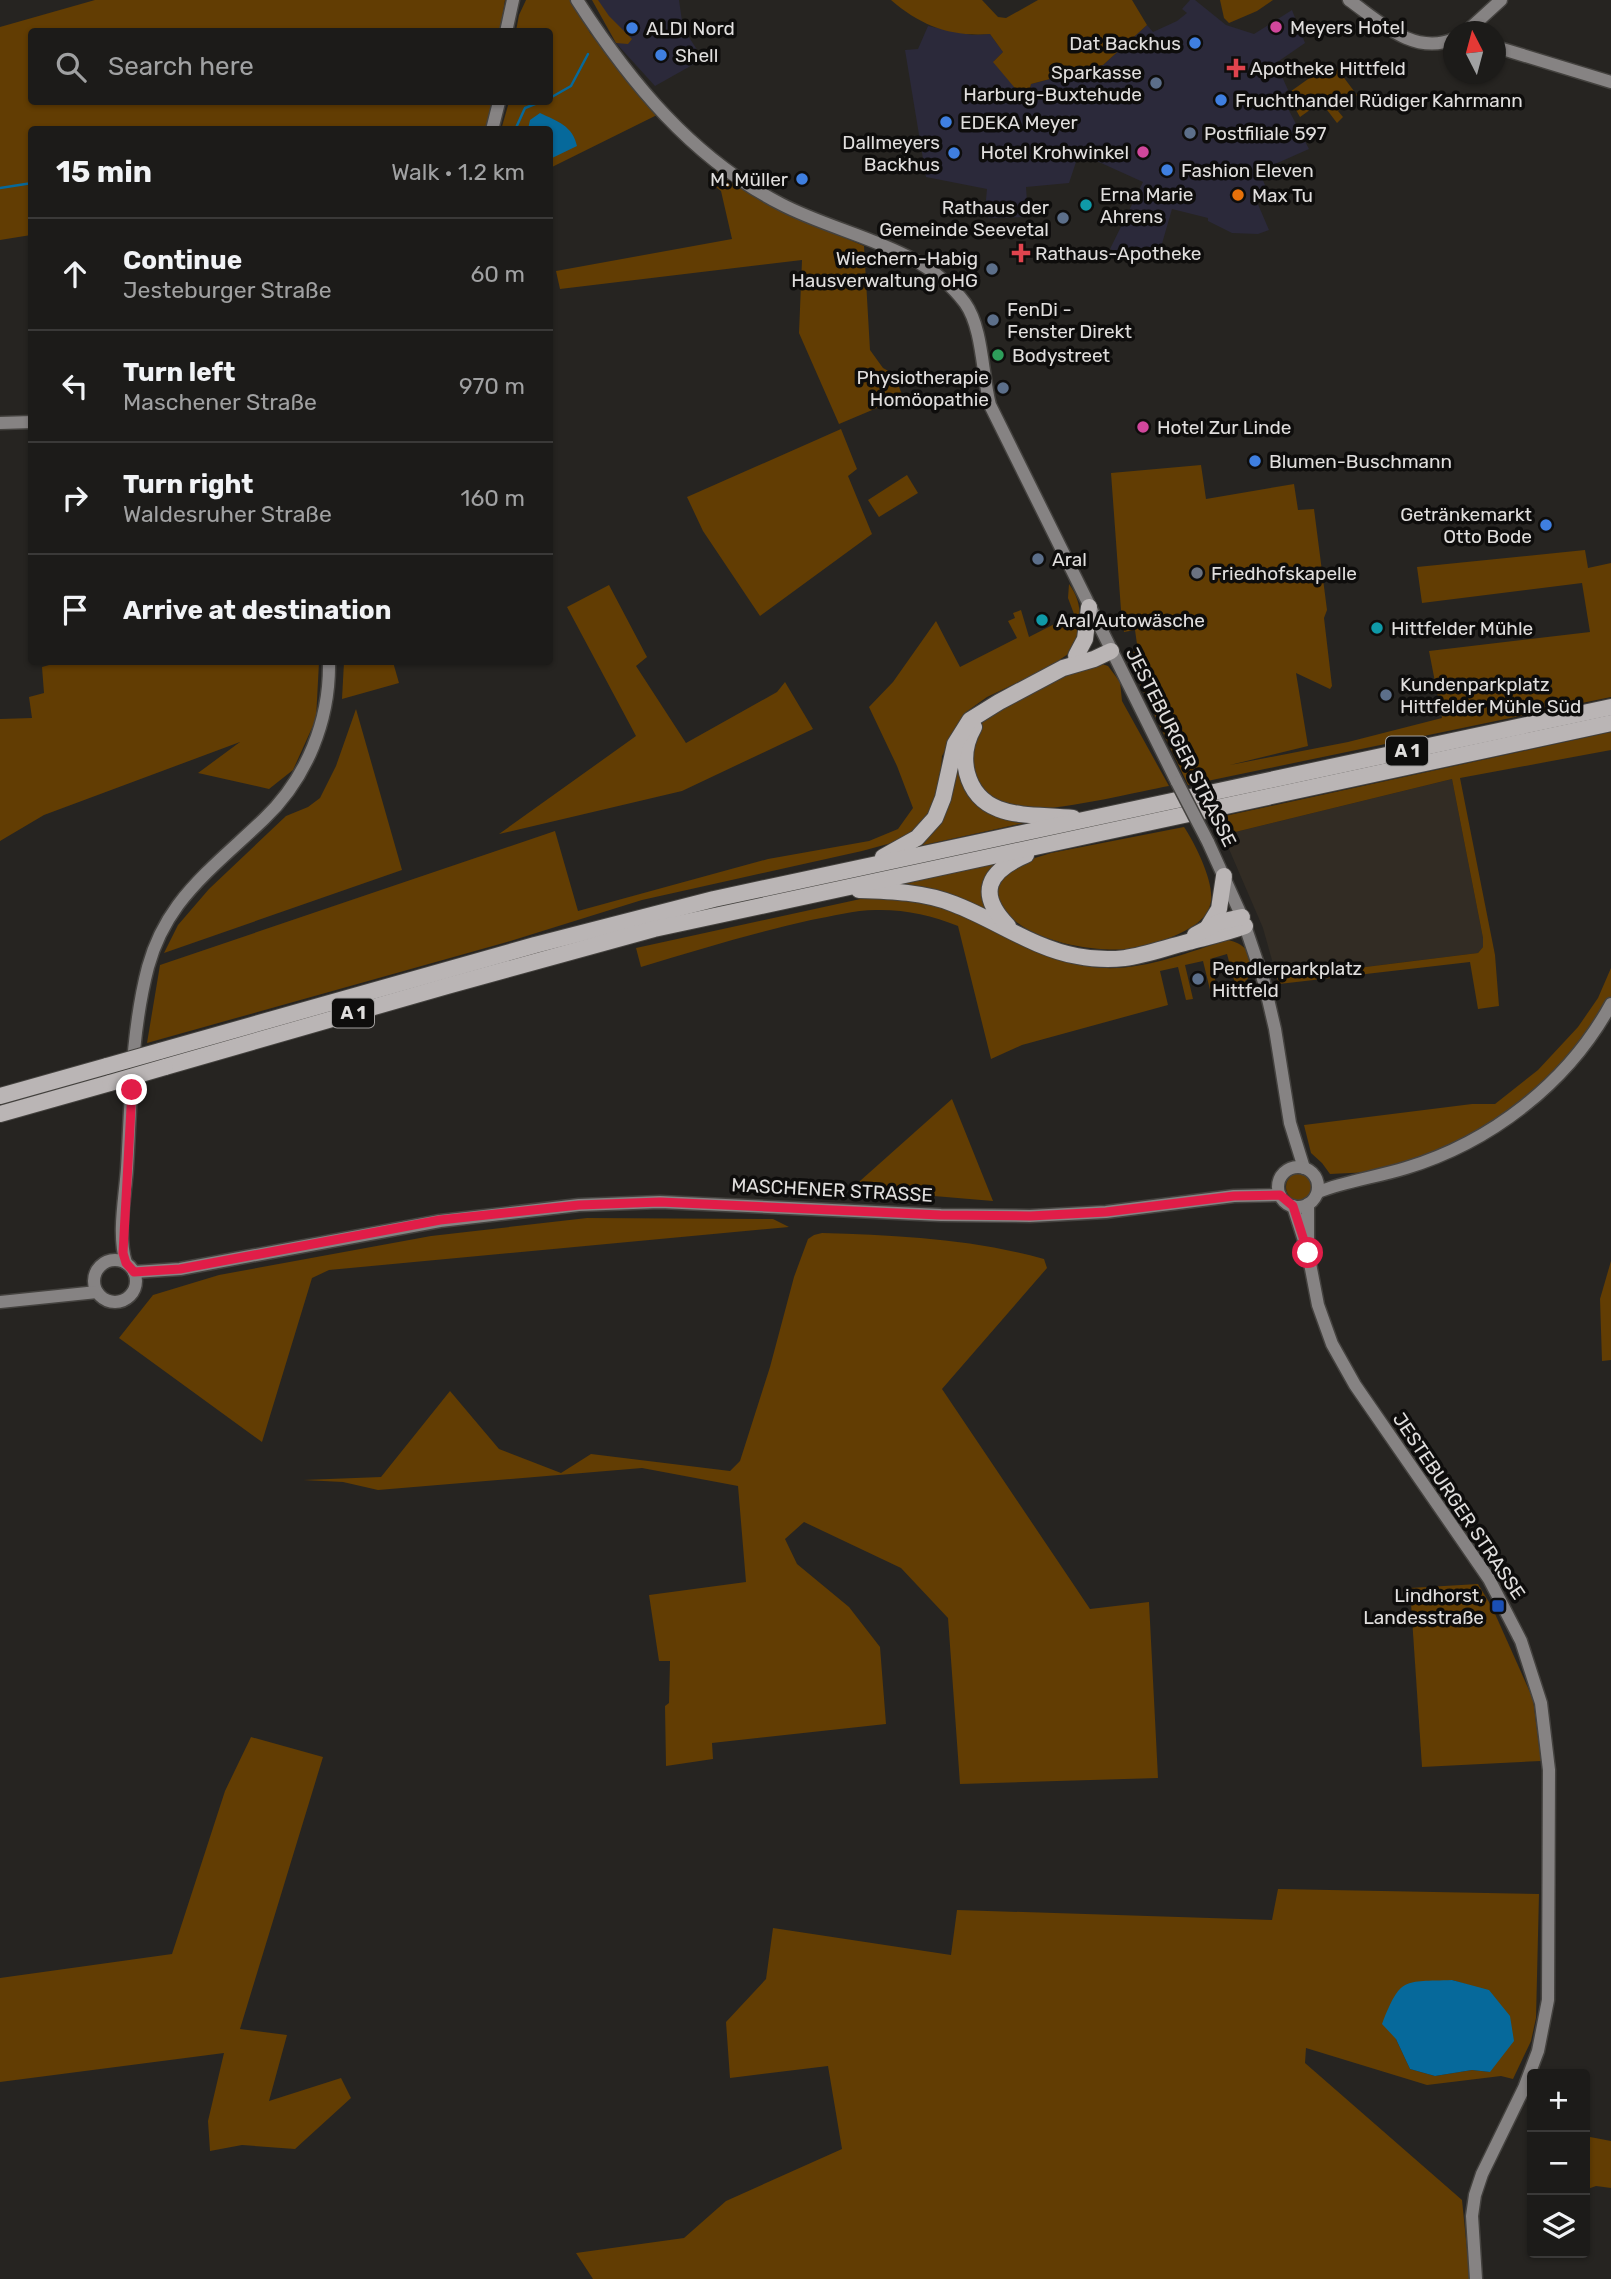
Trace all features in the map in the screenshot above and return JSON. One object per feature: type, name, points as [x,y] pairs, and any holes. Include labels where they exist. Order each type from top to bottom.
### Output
[{"type":"highway","points":[[1076,656],[1085,639],[1089,607]]},
{"type":"highway","points":[[1063,668],[1076,656],[1093,648],[1110,649]]},
{"type":"highway","points":[[862,868],[909,843],[929,826],[943,798],[955,744],[970,720],[1063,668],[1094,659],[1110,649]]},
{"type":"highway","name":"A 1","points":[[0,1096],[619,922],[714,899],[1611,707]]},
{"type":"highway","points":[[989,708],[971,732],[965,750],[967,772],[976,793],[1006,813],[1086,819]]},
{"type":"highway","name":"A 1","points":[[0,1114],[654,929],[1611,723]]},
{"type":"highway","points":[[1015,932],[992,906],[989,891],[993,876],[1006,864],[1059,841]]},
{"type":"highway","points":[[1208,927],[1219,909],[1224,876]]},
{"type":"highway","points":[[832,889],[926,895],[961,906],[1062,953],[1106,959],[1146,955],[1243,922]]},
{"type":"highway","points":[[1184,943],[1208,927],[1225,920],[1243,922]]},
{"type":"main road","points":[[507,28],[515,0]]},
{"type":"main road","points":[[577,0],[593,24]]},
{"type":"main road","points":[[584,0],[593,24]]},
{"type":"main road","points":[[1349,0],[1411,41],[1432,45],[1443,42]]},
{"type":"main road","points":[[1478,21],[1501,0]]},
{"type":"main road","name":"JESTEBURGER STRASSE","points":[[593,24],[643,92],[699,149],[748,186],[801,214],[921,264],[945,282],[965,304],[976,325],[984,383],[990,405],[1208,842],[1243,922],[1264,982],[1275,1029],[1290,1123],[1304,1168]]},
{"type":"main road","points":[[1506,50],[1611,82]]},
{"type":"main road","points":[[493,126],[498,105]]},
{"type":"main road","points":[[0,423],[28,422]]},
{"type":"main road","points":[[130,1268],[111,1261],[100,1266],[95,1278],[97,1292],[105,1299],[115,1302],[129,1297],[135,1288],[130,1268],[123,1253],[123,1227],[138,1027],[143,988],[153,951],[166,922],[192,887],[266,818],[293,784],[318,735],[327,699],[329,665]]},
{"type":"main road","points":[[1373,1177],[1316,1177],[1304,1168],[1290,1169],[1282,1175],[1280,1189],[1293,1206],[1308,1204],[1318,1192],[1373,1177],[1441,1156],[1488,1131],[1512,1115],[1558,1075],[1593,1032],[1611,1004]]},
{"type":"main road","name":"JESTEBURGER STRASSE","points":[[1290,1123],[1290,1169]]},
{"type":"main road","points":[[1316,1177],[1318,1192]]},
{"type":"main road","name":"MASCHENER STRASSE","points":[[135,1288],[147,1280],[180,1269],[440,1220],[568,1206],[660,1202],[940,1215],[1030,1216],[1106,1212],[1280,1189]]},
{"type":"main road","name":"JESTEBURGER STRASSE","points":[[1308,1204],[1308,1253]]},
{"type":"main road","name":"JESTEBURGER STRASSE","points":[[1293,1206],[1308,1253],[1318,1305],[1332,1344],[1355,1385],[1489,1579],[1532,1671],[1541,1703],[1549,1770],[1548,2000],[1545,2025],[1534,2063],[1482,2174],[1475,2195],[1472,2241],[1476,2279]]},
{"type":"main road","points":[[111,1261],[123,1227]]},
{"type":"main road","name":"MASCHENER STRASSE","points":[[130,1268],[180,1269]]},
{"type":"main road","points":[[43,1297],[95,1278]]},
{"type":"main road","points":[[0,1302],[97,1292]]},
{"type":"shaded area","points":[[95,0],[505,0],[500,28],[28,28],[28,105],[492,105],[487,126],[28,126],[28,235],[0,240],[0,27]]},
{"type":"shaded area","points":[[526,0],[573,0],[590,33],[657,115],[553,167],[553,126],[502,126],[508,105],[553,105],[553,28],[517,28]]},
{"type":"shaded area","points":[[592,0],[679,0],[683,28],[703,59],[655,86],[616,43]]},
{"type":"shaded area","points":[[592,0],[598,0],[609,16],[632,39],[628,44],[616,43]]},
{"type":"shaded area","points":[[891,0],[982,0],[998,17],[1006,18],[1038,0],[1132,0],[1147,25],[1103,65],[1031,84],[1028,97],[1024,99],[993,62],[1003,52],[990,34],[962,34],[937,28],[914,17]]},
{"type":"shaded area","points":[[1190,0],[1195,0],[1226,25],[1254,34],[1292,10],[1305,43],[1276,63],[1288,90],[1281,95],[1309,149],[1259,171],[1270,197],[1257,202],[1269,230],[1258,234],[1232,233],[1208,221],[1208,218],[1172,209],[1157,261],[1130,258],[1110,249],[1143,182],[1079,153],[1069,183],[1026,187],[1028,217],[988,218],[989,211],[985,210],[987,189],[926,177],[905,50],[918,49],[928,26],[972,35],[990,34],[1003,52],[994,61],[1028,97],[1031,84],[1103,65],[1147,25],[1153,32],[1177,21],[1187,13],[1182,9]]},
{"type":"shaded area","points":[[1220,0],[1273,0],[1257,11],[1229,23],[1224,18]]},
{"type":"shaded area","points":[[1332,62],[1357,95],[1338,111],[1343,117],[1337,123],[1321,102],[1300,117],[1287,94]]},
{"type":"shaded area","points":[[716,169],[803,220],[864,246],[870,350],[883,368],[894,374],[903,397],[839,424],[799,333],[802,260],[560,289],[556,271],[732,239],[721,191],[708,181]]},
{"type":"shaded area","points":[[841,429],[857,469],[848,476],[872,534],[760,616],[703,531],[687,497]]},
{"type":"shaded area","points":[[1201,465],[1206,499],[1294,484],[1298,510],[1314,509],[1327,610],[1324,618],[1332,686],[1330,689],[1296,673],[1308,746],[1230,765],[1348,742],[1442,718],[1429,651],[1590,632],[1582,583],[1422,603],[1417,567],[1585,550],[1588,568],[1611,563],[1611,697],[1188,785],[1125,653],[1138,651],[1135,630],[1124,632],[1111,473]]},
{"type":"shaded area","points":[[907,475],[918,493],[879,517],[868,500]]},
{"type":"shaded area","points":[[1069,584],[1079,608],[1074,650],[1046,669],[987,697],[966,712],[942,756],[940,782],[933,808],[914,831],[895,842],[642,900],[507,942],[147,1043],[160,965],[555,831],[578,911],[768,859],[869,841],[898,829],[913,808],[897,766],[869,707],[893,682],[936,621],[960,667],[1017,638],[1008,621],[1015,618],[1013,613],[1021,610],[1029,637],[1074,614],[1068,598]]},
{"type":"shaded area","points":[[609,585],[647,657],[636,666],[686,743],[777,692],[785,682],[813,729],[682,791],[499,834],[636,736],[567,607]]},
{"type":"shaded area","points":[[319,665],[316,719],[293,770],[269,789],[198,773],[240,742],[44,815],[0,841],[0,719],[32,718],[29,697],[44,693],[42,667]]},
{"type":"shaded area","points":[[344,665],[394,665],[399,683],[342,699]]},
{"type":"shaded area","points":[[1091,666],[1108,666],[1120,682],[1122,701],[1169,786],[1086,803],[1039,809],[1006,806],[991,796],[977,778],[972,760],[972,746],[983,722],[1040,688]]},
{"type":"shaded area","points":[[356,709],[402,870],[164,953],[178,925],[209,889],[286,816],[308,807],[320,798],[336,766]]},
{"type":"shaded area","points":[[1611,732],[1611,750],[1460,778],[1495,955],[1499,1006],[1478,1009],[1470,962],[1279,984],[1277,978],[1478,953],[1483,947],[1483,938],[1452,779],[1223,835],[1211,819]]},
{"type":"shaded area","points":[[957,748],[974,793],[1037,820],[910,848],[922,837]]},
{"type":"shaded area","points":[[1452,779],[1483,938],[1483,947],[1478,953],[1277,978],[1263,928],[1223,835]]},
{"type":"shaded area","points":[[1184,827],[1207,873],[1211,901],[1202,919],[1174,936],[1128,949],[1111,950],[1069,944],[1028,929],[1012,918],[1000,904],[996,886],[1015,864],[1051,853]]},
{"type":"shaded area","points":[[996,863],[991,911],[889,886]]},
{"type":"shaded area","points":[[865,898],[912,901],[954,911],[984,923],[1026,948],[1081,965],[1103,968],[1135,966],[1228,940],[1244,948],[1252,960],[1253,968],[1245,981],[1236,987],[1227,954],[1210,959],[1218,992],[1211,994],[1203,961],[1185,965],[1193,999],[1186,1000],[1178,967],[1160,971],[1168,1005],[1022,1045],[991,1059],[958,926],[939,919],[900,911],[854,912],[768,930],[641,967],[636,948]]},
{"type":"shaded area","points":[[1611,968],[1611,999],[1589,1032],[1529,1098],[1485,1129],[1440,1153],[1371,1172],[1330,1174],[1311,1153],[1304,1125],[1472,1104],[1495,1104],[1538,1070],[1578,1027],[1598,998]]},
{"type":"shaded area","points":[[952,1099],[993,1201],[851,1189]]},
{"type":"shaded area","points":[[1300,1173],[1310,1177],[1314,1187],[1310,1197],[1300,1201],[1290,1197],[1286,1187],[1290,1177]]},
{"type":"shaded area","points":[[587,1218],[773,1219],[789,1227],[329,1270],[312,1278],[262,1442],[119,1338],[153,1295],[219,1275],[431,1236]]},
{"type":"shaded area","points":[[822,1233],[962,1243],[1044,1259],[1047,1268],[942,1389],[1090,1609],[1149,1602],[1158,1778],[960,1784],[948,1618],[901,1568],[804,1522],[785,1539],[797,1564],[849,1607],[880,1647],[886,1724],[712,1743],[713,1759],[666,1766],[665,1706],[669,1703],[670,1661],[659,1661],[649,1595],[746,1582],[738,1486],[642,1468],[378,1490],[343,1482],[303,1480],[381,1477],[450,1391],[499,1449],[561,1473],[591,1454],[730,1471],[740,1461],[770,1367],[794,1277],[808,1239]]},
{"type":"shaded area","points":[[1611,1261],[1611,1360],[1602,1361],[1600,1299]]},
{"type":"shaded area","points":[[1478,1584],[1492,1607],[1533,1699],[1541,1761],[1422,1767],[1410,1588]]},
{"type":"shaded area","points":[[251,1737],[323,1757],[240,2029],[287,2035],[269,2101],[341,2078],[351,2098],[295,2149],[242,2145],[210,2151],[208,2121],[224,2053],[0,2082],[0,1978],[172,1954],[225,1791]]},
{"type":"shaded area","points":[[1278,1889],[1539,1894],[1536,2018],[1531,2041],[1513,2079],[1501,2076],[1427,2085],[1306,2048],[1305,2063],[1462,2200],[1470,2279],[593,2279],[576,2253],[684,2238],[726,2201],[842,2149],[828,2066],[730,2078],[726,2022],[766,1979],[773,1928],[951,1955],[957,1910],[1272,1920]],"holes":[[[1452,1980],[1468,1985],[1490,2072],[1472,2070],[1435,2076],[1410,2069],[1396,2039]]]},
{"type":"shaded area","points":[[1590,2137],[1611,2141],[1611,2188],[1596,2186],[1590,2188]]},
{"type":"water","points":[[540,113],[558,122],[572,134],[577,146],[553,158],[553,126],[529,126],[530,120]]},
{"type":"water","points":[[1452,1980],[1489,1990],[1510,2016],[1514,2041],[1490,2072],[1472,2070],[1435,2076],[1410,2069],[1396,2039],[1382,2024],[1394,1997],[1406,1985],[1413,1982]]},
{"type":"waterway","points":[[553,96],[571,86],[588,54]]},
{"type":"waterway","points":[[517,126],[525,108],[532,105]]},
{"type":"waterway","points":[[0,188],[28,184]]},
{"type":"place","name":"Meyers Hotel","points":[[1276,27]]},
{"type":"place","name":"ALDI Nord","points":[[632,28]]},
{"type":"place","name":"Dat Backhus","points":[[1195,43]]},
{"type":"place","name":"Shell","points":[[661,55]]},
{"type":"place","name":"Apotheke Hittfeld","points":[[1236,68]]},
{"type":"place","name":"Sparkasse Harburg-Buxtehude","points":[[1156,83]]},
{"type":"place","name":"Fruchthandel Rüdiger Kahrmann","points":[[1221,100]]},
{"type":"place","name":"EDEKA Meyer","points":[[946,122]]},
{"type":"place","name":"Postfiliale 597","points":[[1190,133]]},
{"type":"place","name":"Hotel Krohwinkel","points":[[1143,152]]},
{"type":"place","name":"Dallmeyers Backhus","points":[[954,153]]},
{"type":"place","name":"Fashion Eleven","points":[[1167,170]]},
{"type":"place","name":"M. Müller","points":[[802,179]]},
{"type":"place","name":"Max Tu","points":[[1238,195]]},
{"type":"place","name":"Erna Marie Ahrens","points":[[1086,205]]},
{"type":"place","name":"Rathaus der Gemeinde Seevetal","points":[[1063,218]]},
{"type":"place","name":"Rathaus-Apotheke","points":[[1021,253]]},
{"type":"place","name":"Wiechern-Habig Hausverwaltung oHG","points":[[992,269]]},
{"type":"place","name":"FenDi - Fenster Direkt","points":[[993,320]]},
{"type":"place","name":"Bodystreet","points":[[998,355]]},
{"type":"place","name":"Physiotherapie Homöopathie","points":[[1003,388]]},
{"type":"place","name":"Hotel Zur Linde","points":[[1143,427]]},
{"type":"place","name":"Blumen-Buschmann","points":[[1255,461]]},
{"type":"place","name":"Getränkemarkt Otto Bode","points":[[1546,525]]},
{"type":"place","name":"Aral","points":[[1038,559]]},
{"type":"place","name":"Friedhofskapelle","points":[[1197,573]]},
{"type":"place","name":"Aral Autowäsche","points":[[1042,620]]},
{"type":"place","name":"Hittfelder Mühle","points":[[1377,628]]},
{"type":"place","name":"Kundenparkplatz Hittfelder Mühle Süd","points":[[1386,695]]},
{"type":"place","name":"Pendlerparkplatz Hittfeld","points":[[1198,979]]},
{"type":"place","name":"Lindhorst, Landesstraße","points":[[1498,1606]]},
{"type":"route","points":[[132,1090],[123,1253],[126,1263],[134,1272],[180,1269],[489,1213],[579,1205],[660,1202],[940,1215],[1030,1216],[1106,1212],[1234,1196],[1280,1195],[1293,1206],[1308,1253]]}]
